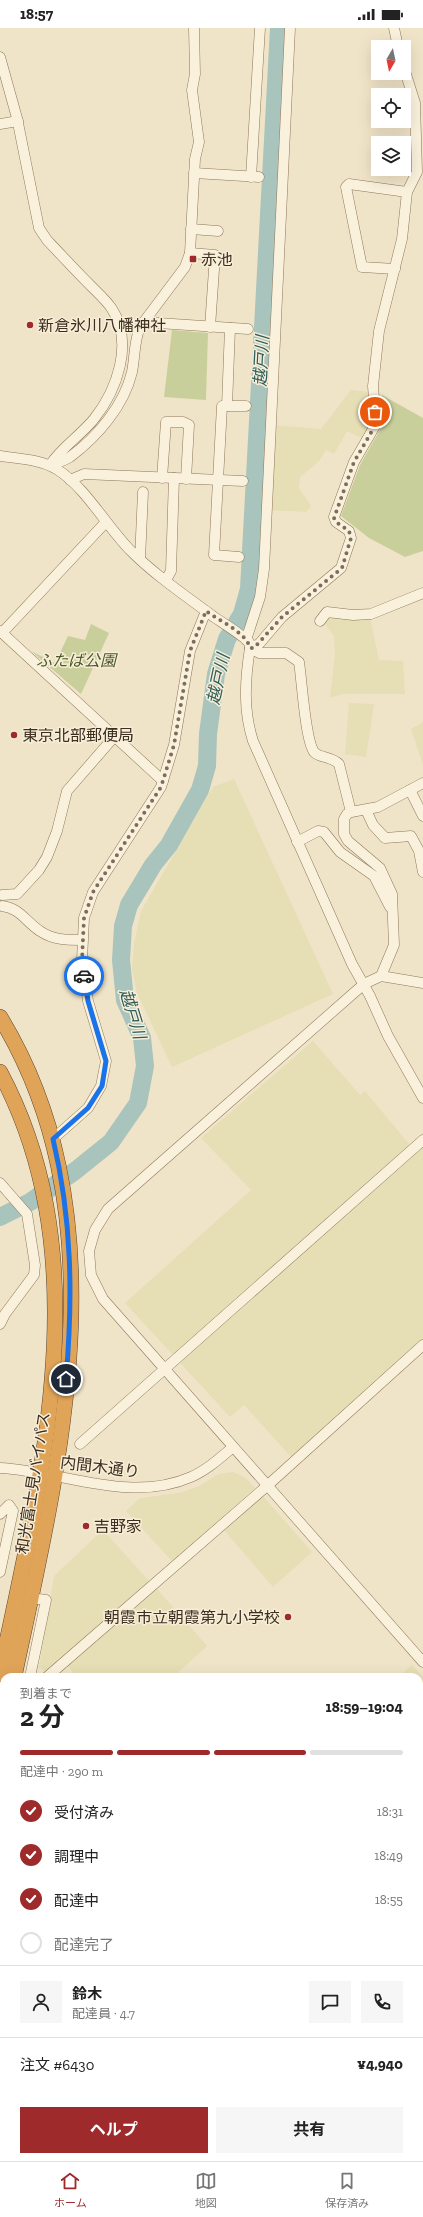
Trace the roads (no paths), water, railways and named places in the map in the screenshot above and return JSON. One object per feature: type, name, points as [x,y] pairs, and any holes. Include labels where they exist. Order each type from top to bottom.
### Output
[{"type":"highway","name":"和光富士見バイパス","points":[[0,1017],[31,1076],[53,1139],[64,1193],[70,1246],[71,1306],[65,1394],[54,1477],[15,1673]]},
{"type":"highway","name":"和光富士見バイパス","points":[[0,1072],[22,1121],[38,1167],[47,1205],[54,1261],[56,1319],[51,1386],[39,1474],[26,1549],[0,1673]]},
{"type":"street","points":[[50,465],[69,458],[74,454],[99,431],[119,403],[129,380],[136,334],[143,322],[185,267],[190,253],[194,173],[199,142],[192,90],[195,74],[194,28]]},
{"type":"street","points":[[194,173],[255,177],[260,28]]},
{"type":"street","points":[[290,28],[264,569],[260,597],[246,642],[245,690],[249,729],[297,842],[352,964],[364,984],[388,1036],[423,1098]]},
{"type":"street","points":[[394,28],[397,40]]},
{"type":"street","points":[[0,58],[18,121],[39,228],[47,240],[111,307],[119,321],[121,334],[121,358],[118,372],[105,403],[80,434],[58,453],[50,465]]},
{"type":"street","points":[[246,642],[259,644],[282,617],[342,568],[345,561],[351,538],[349,531],[336,522],[334,518],[354,462],[376,424],[373,386],[379,331],[402,239],[407,192],[417,172],[415,103],[408,80]]},
{"type":"street","points":[[0,124],[18,121]]},
{"type":"street","points":[[395,269],[362,267],[346,187],[349,184],[407,192]]},
{"type":"street","points":[[191,229],[218,231]]},
{"type":"street","points":[[190,253],[215,255],[210,327]]},
{"type":"street","points":[[143,322],[248,329]]},
{"type":"street","points":[[227,406],[230,328]]},
{"type":"street","points":[[239,557],[214,555],[217,480],[222,406],[246,406]]},
{"type":"street","points":[[162,478],[166,422],[183,422],[189,425],[186,479]]},
{"type":"street","points":[[0,456],[50,465],[70,480],[105,523],[140,559],[166,580],[221,621],[259,653],[286,653],[299,662],[309,738],[317,755],[334,758],[338,764],[351,812]]},
{"type":"street","points":[[70,480],[84,474],[243,482]]},
{"type":"street","points":[[166,580],[171,571],[174,478]]},
{"type":"street","points":[[140,559],[143,492]]},
{"type":"street","points":[[105,523],[1,632],[163,781]]},
{"type":"street","points":[[320,621],[327,612],[371,614],[423,593]]},
{"type":"street","points":[[53,1139],[88,1108],[102,1086],[106,1061],[88,1001],[82,960],[84,918],[93,892],[159,792],[174,745],[190,651],[206,611]]},
{"type":"street","points":[[1,901],[17,894],[40,870],[53,846],[67,791],[114,737]]},
{"type":"street","points":[[381,976],[391,955],[394,938],[394,914],[389,886],[380,868],[348,841],[344,834],[344,819],[347,814],[351,812],[378,807],[423,782]]},
{"type":"street","points":[[410,790],[423,816]]},
{"type":"street","points":[[366,810],[374,825],[385,838],[411,836],[419,851],[423,872]]},
{"type":"street","points":[[297,842],[318,831],[324,832],[340,852],[374,876],[394,914]]},
{"type":"street","points":[[1,901],[14,908],[39,930],[53,938],[82,940]]},
{"type":"street","points":[[423,983],[381,976],[364,984],[108,1209],[98,1223],[89,1251],[89,1266],[94,1284],[116,1315],[165,1368],[423,1662]]},
{"type":"street","points":[[80,1444],[423,1140]]},
{"type":"street","points":[[0,1183],[26,1214],[35,1265],[34,1275],[5,1314],[0,1324]]},
{"type":"street","points":[[52,1673],[268,1485],[423,1345]]},
{"type":"street","name":"内間木通り","points":[[0,1468],[117,1486],[158,1486],[190,1477],[234,1447]]},
{"type":"street","points":[[0,1514],[10,1505],[13,1511],[0,1572]]},
{"type":"street","points":[[31,1598],[46,1600],[31,1673]]},
{"type":"waterway","name":"越戸川","points":[[0,1217],[30,1202],[75,1171],[111,1142],[138,1103],[145,1066],[142,1038],[125,1000],[121,960],[123,926],[129,905],[153,865],[169,845],[200,790],[207,766],[208,734],[216,674],[227,639],[242,614],[249,589],[279,28]]},
{"type":"place","name":"赤池","points":[[193,259]]},
{"type":"place","name":"新倉氷川八幡神社","points":[[30,325]]},
{"type":"place","name":"東京北部郵便局","points":[[14,735]]},
{"type":"place","name":"吉野家","points":[[86,1526]]},
{"type":"place","name":"朝霞市立朝霞第九小学校","points":[[288,1617]]},
{"type":"park label","name":"ふたば公園","points":[[76,660]]}]
